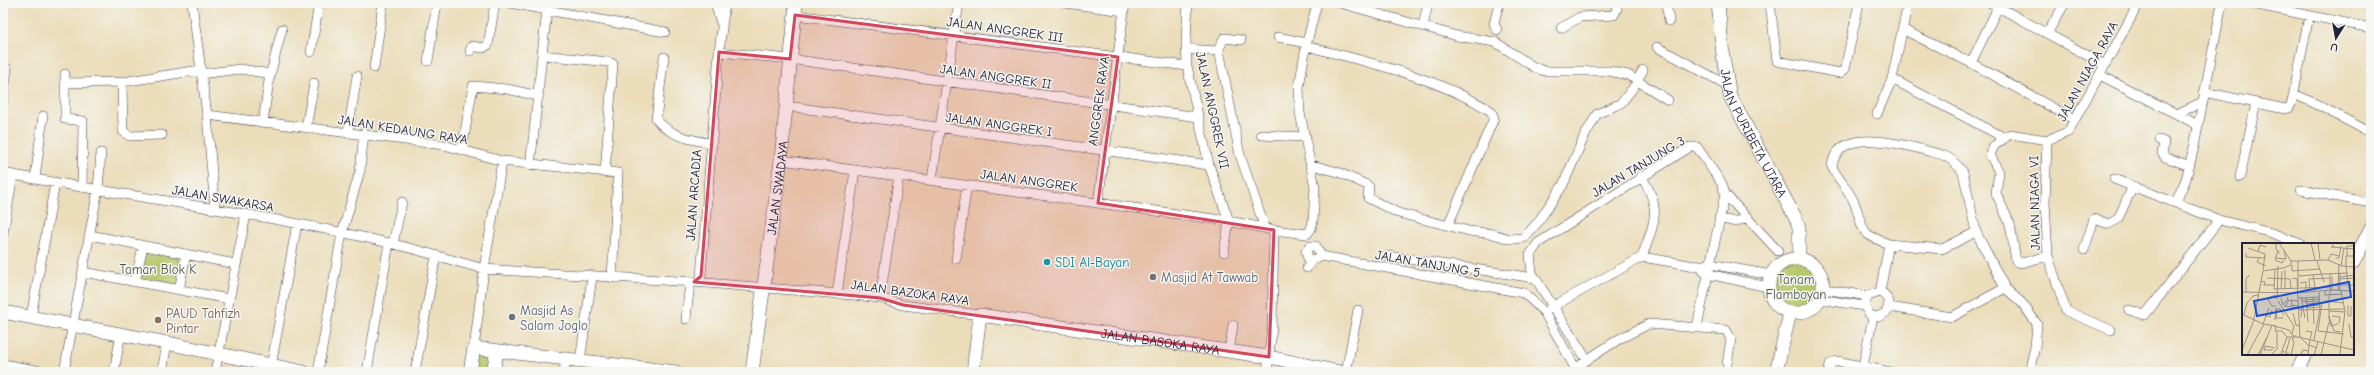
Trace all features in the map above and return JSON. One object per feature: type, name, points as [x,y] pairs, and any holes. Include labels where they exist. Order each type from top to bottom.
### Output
[{"type":"street","points":[[192,3],[200,72],[207,115],[215,209]]},
{"type":"street","points":[[311,52],[319,3]]},
{"type":"street","points":[[374,68],[383,3]]},
{"type":"street","points":[[428,61],[437,3]]},
{"type":"street","points":[[470,51],[472,46],[487,46],[495,3]]},
{"type":"street","points":[[510,3],[547,7],[665,32]]},
{"type":"street","points":[[715,3],[722,24]]},
{"type":"street","name":"JALAN ARCADIA","points":[[686,319],[695,280],[725,3]]},
{"type":"street","points":[[932,179],[959,3]]},
{"type":"street","points":[[1065,3],[1125,7]]},
{"type":"street","name":"JALAN ANGGREK VII","points":[[1188,3],[1186,49],[1187,66],[1209,165],[1229,221]]},
{"type":"street","points":[[1317,3],[1306,45],[1299,87],[1300,113],[1312,165],[1338,172],[1367,185],[1369,187],[1368,198],[1386,208],[1448,225],[1510,239],[1524,238],[1538,222],[1563,185],[1597,114],[1621,103],[1638,81],[1643,70]]},
{"type":"street","points":[[1340,3],[1457,36],[1495,42],[1534,67],[1544,71],[1619,73],[1638,81],[1668,100]]},
{"type":"street","points":[[1423,26],[1428,3]]},
{"type":"street","points":[[1497,30],[1494,24],[1499,3]]},
{"type":"street","points":[[1561,28],[1580,17],[1614,15],[1617,9],[1615,3]]},
{"type":"street","points":[[1666,3],[1669,20]]},
{"type":"street","name":"JALAN PURIBETA UTARA","points":[[1718,3],[1727,85],[1739,116],[1796,219],[1799,228],[1799,259]]},
{"type":"street","points":[[1770,3],[1777,61],[1840,73],[1845,69],[1859,3]]},
{"type":"street","points":[[1877,114],[1892,79],[1904,30],[1908,3]]},
{"type":"street","points":[[2048,32],[2065,3]]},
{"type":"street","name":"JALAN NIAGA RAYA","points":[[2047,140],[2064,134],[2076,120],[2139,3]]},
{"type":"street","points":[[2176,202],[2190,166],[2222,3]]},
{"type":"street","points":[[2247,3],[2371,28]]},
{"type":"street","points":[[1971,63],[1996,4],[2105,65]]},
{"type":"street","points":[[530,165],[539,96],[547,7]]},
{"type":"street","name":"ANGGREK RAYA","points":[[1098,203],[1125,7]]},
{"type":"street","name":"JALAN ANGGREK III","points":[[795,9],[954,34],[1187,66]]},
{"type":"street","name":"JALAN SWADAYA","points":[[752,372],[781,160],[795,9]]},
{"type":"street","points":[[2177,114],[2203,97],[2289,108],[2294,94],[2309,16]]},
{"type":"street","points":[[263,123],[271,74],[282,29]]},
{"type":"street","points":[[1904,30],[1971,63],[2076,120]]},
{"type":"street","points":[[1278,37],[1440,83],[1491,111],[1494,118],[1448,225]]},
{"type":"street","points":[[1241,40],[1224,38],[1219,50],[1240,155],[1269,229],[1272,327],[1267,372]]},
{"type":"street","points":[[1657,47],[1727,85]]},
{"type":"street","points":[[1186,49],[1215,52],[1219,50]]},
{"type":"street","points":[[719,52],[790,59]]},
{"type":"street","points":[[542,55],[609,62],[613,64],[605,172]]},
{"type":"street","points":[[664,57],[656,119],[661,126],[688,139],[710,143]]},
{"type":"street","name":"JALAN ANGGREK II","points":[[790,59],[946,83],[1198,117]]},
{"type":"street","points":[[3,64],[6,69],[3,101]]},
{"type":"street","points":[[82,187],[83,121],[65,120],[65,78],[122,82],[200,72],[240,69],[271,74]]},
{"type":"street","points":[[2100,75],[2198,125]]},
{"type":"street","points":[[348,132],[357,76]]},
{"type":"street","points":[[1892,79],[2004,138]]},
{"type":"street","points":[[122,82],[123,131],[129,136],[162,135]]},
{"type":"street","points":[[306,128],[314,83]]},
{"type":"street","points":[[462,149],[472,86],[507,89],[539,96]]},
{"type":"street","points":[[2294,94],[2371,133]]},
{"type":"street","points":[[2240,177],[2256,103]]},
{"type":"street","name":"JALAN ANGGREK I","points":[[786,106],[939,129],[1209,165]]},
{"type":"street","name":"JALAN KEDAUNG RAYA","points":[[207,115],[263,123],[364,134],[462,149],[502,161],[530,165],[618,173],[612,278]]},
{"type":"street","points":[[35,179],[43,116]]},
{"type":"street","points":[[318,372],[342,233],[360,171],[364,134]]},
{"type":"street","points":[[1261,134],[1306,137]]},
{"type":"street","points":[[2047,140],[2010,134],[1994,146],[1990,155],[1998,172],[1996,193],[2010,224],[2016,261],[2020,263],[2048,256]]},
{"type":"street","points":[[1976,232],[1942,248],[1922,248],[1889,244],[1869,237],[1862,230],[1854,201],[1832,168],[1833,159],[1844,146],[1868,140],[1889,142],[1946,157],[1958,164],[1963,172],[1976,232],[2005,288],[2022,302],[2037,324],[2035,347],[2029,372]]},
{"type":"street","name":"JALAN NIAGA VI","points":[[2047,140],[2045,202],[2048,256],[2066,311],[2111,330]]},
{"type":"street","points":[[2159,140],[2164,142],[2162,153],[2165,157],[2190,166]]},
{"type":"street","name":"JALAN TANJUNG 3","points":[[1586,360],[1554,305],[1534,278],[1530,268],[1530,255],[1538,243],[1640,176],[1690,147],[1697,147],[1722,184],[1725,194]]},
{"type":"street","points":[[64,372],[98,189],[101,153]]},
{"type":"street","name":"JALAN ANGGREK","points":[[781,160],[932,179],[1229,221],[1269,229],[1307,234],[1311,229],[1315,187],[1312,165]]},
{"type":"street","points":[[470,372],[484,269],[502,161]]},
{"type":"street","points":[[837,294],[855,170]]},
{"type":"street","name":"JALAN SWAKARSA","points":[[3,173],[297,224],[391,243],[484,269],[592,277],[695,280]]},
{"type":"street","points":[[3,234],[13,175]]},
{"type":"street","points":[[880,298],[899,175]]},
{"type":"street","points":[[1640,176],[1651,191],[1655,217],[1642,257]]},
{"type":"street","points":[[2114,179],[2219,220],[2272,232],[2298,243]]},
{"type":"street","points":[[31,317],[55,183]]},
{"type":"street","points":[[956,259],[967,184]]},
{"type":"street","points":[[2084,250],[2094,218],[2109,224],[2118,219],[2133,186]]},
{"type":"street","points":[[2301,190],[2371,203]]},
{"type":"street","points":[[1725,194],[1778,251]]},
{"type":"street","points":[[1697,327],[1725,194]]},
{"type":"street","points":[[367,372],[391,243],[402,202]]},
{"type":"street","points":[[215,372],[217,354],[246,215]]},
{"type":"street","points":[[1719,218],[1735,222],[1748,217]]},
{"type":"street","points":[[2129,310],[2145,315],[2219,220]]},
{"type":"street","points":[[1224,252],[1229,221]]},
{"type":"street","points":[[271,369],[297,224]]},
{"type":"street","points":[[2354,261],[2371,228]]},
{"type":"street","points":[[90,235],[235,264]]},
{"type":"street","points":[[1880,292],[1889,244]]},
{"type":"street","points":[[135,282],[142,246]]},
{"type":"street","points":[[179,290],[186,254]]},
{"type":"street","points":[[415,372],[436,256]]},
{"type":"street","name":"JALAN TANJUNG 5","points":[[1308,265],[1321,256],[1412,274],[1524,293],[1544,312],[1574,366],[1578,367],[1586,360]]},
{"type":"street","name":"JALAN TANJUNG 5","points":[[1388,256],[1534,278]]},
{"type":"street","points":[[1544,312],[1554,305],[1642,257],[1695,266],[1710,264],[1769,281]]},
{"type":"street","points":[[1799,259],[1810,262],[1818,269],[1821,275],[1822,294],[1808,311],[1790,313],[1777,306],[1772,300],[1769,281],[1781,263],[1799,259]]},
{"type":"street","points":[[1412,274],[1414,261]]},
{"type":"street","points":[[1695,266],[1708,274],[1769,281]]},
{"type":"street","points":[[83,272],[229,299]]},
{"type":"street","points":[[580,361],[592,277]]},
{"type":"street","points":[[695,280],[764,286]]},
{"type":"street","name":"JALAN BAZOKA RAYA","points":[[764,286],[880,298],[903,305],[980,315]]},
{"type":"street","points":[[1889,307],[1952,317],[2005,288]]},
{"type":"street","points":[[1822,294],[1868,296],[1880,292]]},
{"type":"street","points":[[1822,294],[1864,306],[1867,312],[1873,317],[1883,316],[1889,307],[1887,298],[1880,292]]},
{"type":"street","points":[[1864,306],[1868,296]]},
{"type":"street","points":[[1346,372],[1358,310]]},
{"type":"street","points":[[3,312],[166,342],[271,369],[304,372]]},
{"type":"street","points":[[1776,372],[1790,313]]},
{"type":"street","points":[[973,372],[980,315]]},
{"type":"street","name":"JALAN BASOKA RAYA","points":[[980,315],[1269,357],[1340,372]]},
{"type":"street","points":[[1863,366],[1873,317]]},
{"type":"street","points":[[1586,360],[1619,339],[1649,324],[1726,330],[1731,339],[1727,364]]},
{"type":"street","points":[[1229,351],[1233,326]]},
{"type":"street","points":[[114,372],[121,334]]},
{"type":"street","points":[[162,372],[166,342]]},
{"type":"street","points":[[474,348],[497,351],[565,366],[580,361],[676,372]]},
{"type":"street","points":[[493,372],[497,351]]},
{"type":"street","points":[[2297,372],[2306,355]]},
{"type":"street","points":[[1829,372],[1830,364],[1833,361],[1890,372]]},
{"type":"street","points":[[3,364],[16,369],[46,372]]},
{"type":"highlighted area","points":[[795,15],[1118,57],[1098,203],[1274,230],[1269,357],[903,305],[880,298],[694,282],[701,276],[719,52],[790,59]]},
{"type":"green space","name":"Taman Blok K","points":[[143,246],[185,258],[179,290],[139,283]]},
{"type":"green space","name":"Tanam Flamboyan","points":[[1791,259],[1801,259],[1811,263],[1819,271],[1823,281],[1823,291],[1819,301],[1811,309],[1801,313],[1791,313],[1781,309],[1773,301],[1769,291],[1769,281],[1773,271],[1781,263]]},
{"type":"green space","points":[[474,348],[497,351],[493,372],[470,372]]},
{"type":"place","name":"SDI Al-Bayan","points":[[1047,262]]},
{"type":"place","name":"Masjid At Tawwab","points":[[1153,277]]},
{"type":"place","name":"Masjid As Salam Joglo","points":[[512,317]]},
{"type":"place","name":"PAUD Tahfizh Pintar","points":[[158,320]]}]
